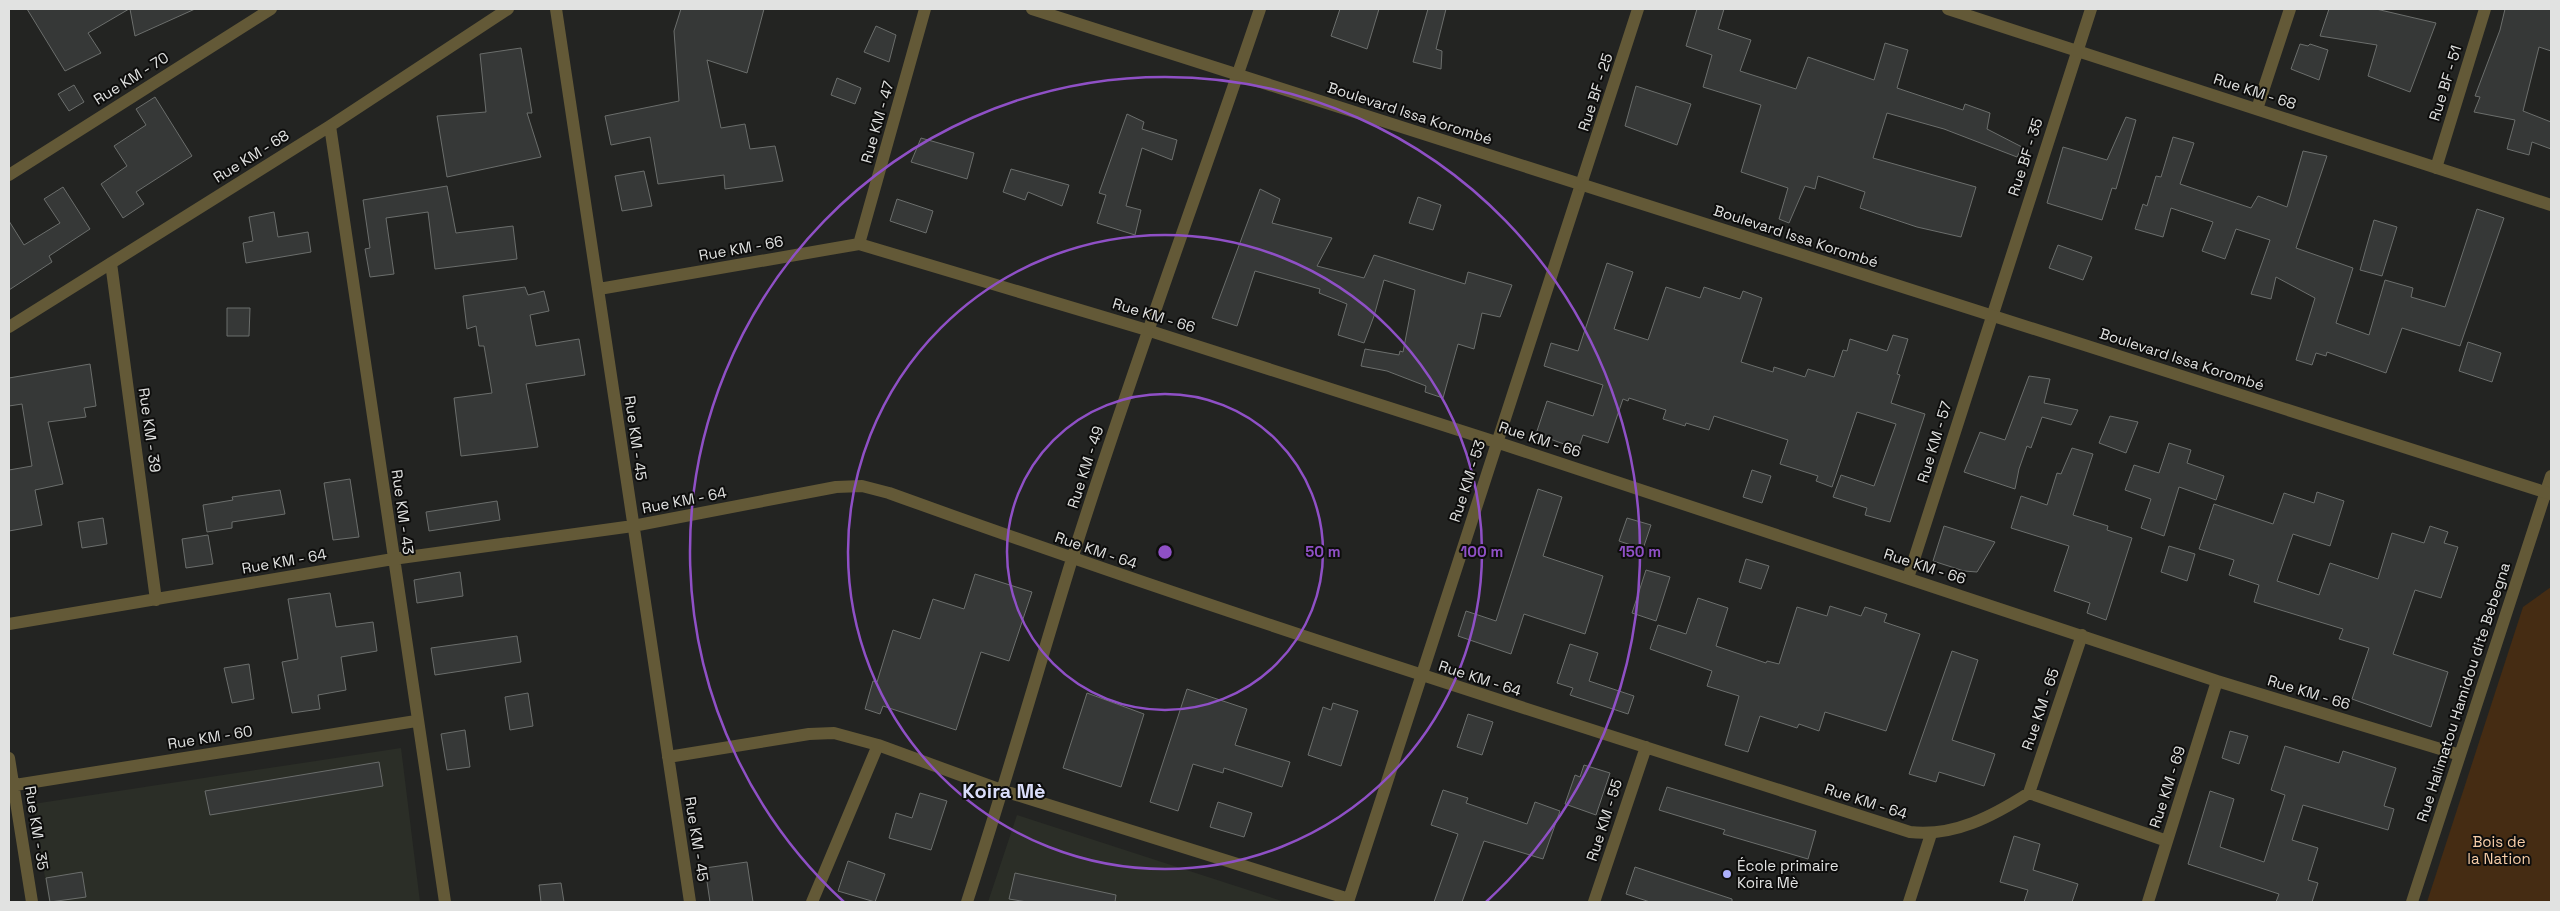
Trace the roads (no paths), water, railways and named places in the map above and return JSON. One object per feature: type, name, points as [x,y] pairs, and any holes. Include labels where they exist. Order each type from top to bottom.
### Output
[{"type":"street","name":"Rue KM - 70","points":[[9,174],[271,9]]},
{"type":"street","name":"Rue KM - 68","points":[[9,327],[330,126],[508,9]]},
{"type":"street","name":"Rue KM - 45","points":[[556,9],[690,902]]},
{"type":"street","name":"Rue KM - 47","points":[[859,244],[925,9]]},
{"type":"street","name":"Boulevard Issa Korombé","points":[[1032,9],[1047,11],[1238,75],[2549,493]]},
{"type":"street","name":"Rue KM - 49","points":[[967,902],[1004,791],[1072,559],[1147,330],[1260,9]]},
{"type":"street","name":"Rue BF - 25","points":[[1583,185],[1638,9]]},
{"type":"street","name":"Rue KM - 68","points":[[1948,9],[2551,205]]},
{"type":"street","name":"Rue BF - 35","points":[[1991,315],[2091,9]]},
{"type":"street","points":[[2256,109],[2290,9]]},
{"type":"street","name":"Rue BF - 51","points":[[2436,168],[2485,9]]},
{"type":"street","name":"Rue KM - 43","points":[[330,126],[416,722],[445,902]]},
{"type":"street","name":"Rue KM - 53","points":[[1348,900],[1422,676],[1496,442],[1583,185]]},
{"type":"street","name":"Rue KM - 66","points":[[599,289],[859,244],[1147,330],[1496,442],[2218,681],[2460,755]]},
{"type":"street","name":"Rue KM - 39","points":[[111,264],[156,600]]},
{"type":"street","name":"Rue KM - 57","points":[[1908,578],[1991,315]]},
{"type":"street","name":"Rue Halimatou Hamidou dite Bebegna","points":[[2412,902],[2549,493],[2551,476]]},
{"type":"street","name":"Rue KM - 64","points":[[9,624],[393,559],[633,526],[836,487],[862,486],[889,493],[1072,559],[1422,676],[1910,832],[1931,834],[1973,823],[2001,811],[2029,793]]},
{"type":"street","name":"Rue KM - 65","points":[[2029,793],[2082,635]]},
{"type":"street","name":"Rue KM - 69","points":[[2148,902],[2218,681]]},
{"type":"street","name":"Rue KM - 60","points":[[12,786],[416,722]]},
{"type":"street","points":[[668,757],[809,734],[834,733],[878,745],[1004,791],[1348,900]]},
{"type":"street","points":[[812,902],[878,745]]},
{"type":"street","name":"Rue KM - 55","points":[[1594,902],[1646,747]]},
{"type":"street","name":"Rue KM - 35","points":[[9,758],[32,902]]},
{"type":"street","points":[[2029,793],[2167,840]]},
{"type":"street","points":[[1910,902],[1931,834]]},
{"type":"place","name":"École primaire Koira Mè","points":[[1727,874]]},
{"type":"district","name":"Koira Mè","points":[[1004,791]]},
{"type":"park label","name":"Bois de la Nation","points":[[2499,850]]}]
